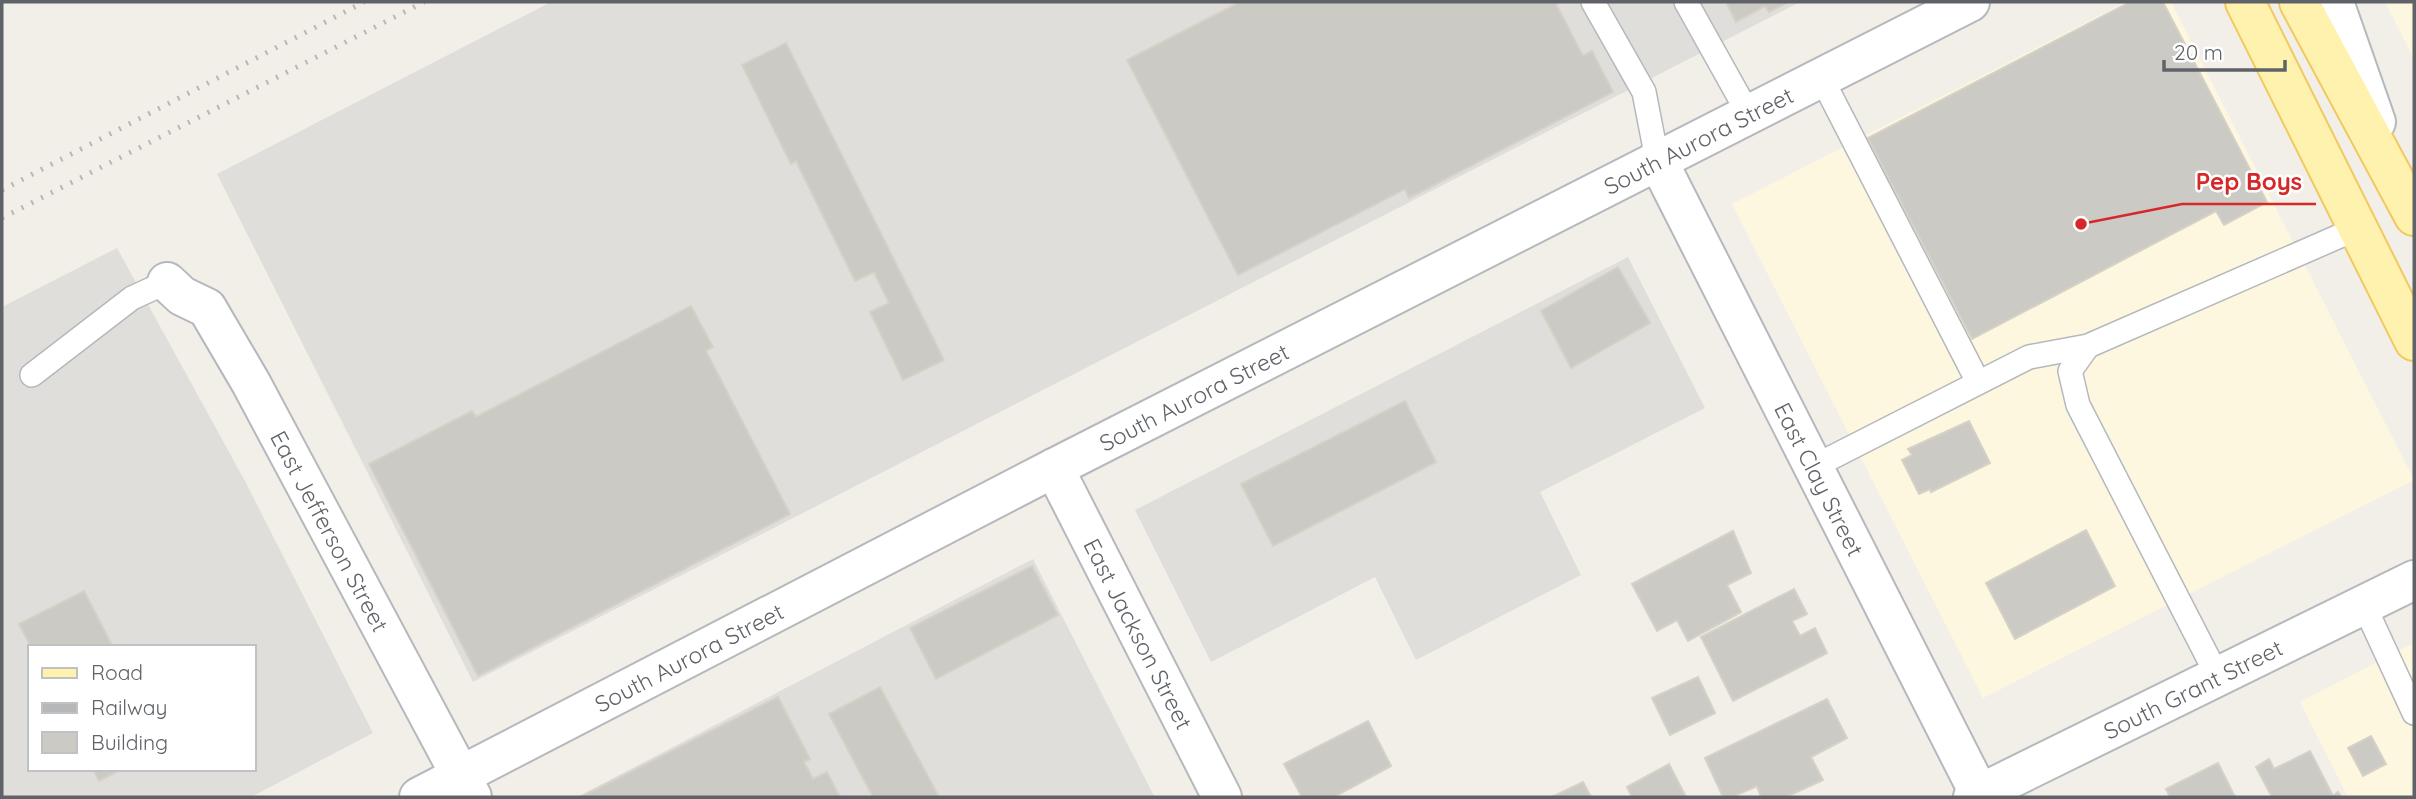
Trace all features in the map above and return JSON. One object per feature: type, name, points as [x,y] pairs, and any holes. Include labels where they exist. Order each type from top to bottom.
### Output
[{"type":"main road","points":[[2245,2],[2414,341]]},
{"type":"main road","points":[[2299,2],[2406,201]]},
{"type":"street","name":"South Aurora Street","points":[[419,797],[467,786],[1054,468],[1970,2]]},
{"type":"street","points":[[2334,2],[2406,201]]},
{"type":"street","name":"East Clay Street","points":[[1657,159],[1978,796]]},
{"type":"street","name":"East Jefferson Street","points":[[167,282],[181,296],[207,308],[251,383],[467,786]]},
{"type":"street","name":"East Jackson Street","points":[[1054,468],[1222,797]]},
{"type":"street","name":"South Grant Street","points":[[1978,796],[2414,580]]},
{"type":"lane","points":[[1593,2],[1644,92],[1657,159]]},
{"type":"lane","points":[[1686,2],[1748,114]]},
{"type":"lane","points":[[1821,77],[1978,382]]},
{"type":"lane","points":[[1813,467],[2029,358],[2088,346],[2358,228]]},
{"type":"lane","points":[[32,375],[132,298],[167,282]]},
{"type":"lane","points":[[2088,346],[2070,371],[2078,405],[2218,677]]},
{"type":"lane","points":[[2364,605],[2414,713]]},
{"type":"shaded area","points":[[551,2],[1800,2],[473,682],[217,174]]},
{"type":"shaded area","points":[[2126,2],[2171,2],[2414,480],[1983,698],[1732,204]]},
{"type":"shaded area","points":[[2385,2],[2414,2],[2414,59]]},
{"type":"shaded area","points":[[117,248],[246,483],[373,733],[251,797],[2,797],[2,307]]},
{"type":"shaded area","points":[[1628,257],[1705,408],[1540,492],[1581,575],[1416,660],[1375,577],[1211,662],[1135,510]]},
{"type":"shaded area","points":[[1033,559],[1154,796],[577,797]]},
{"type":"shaded area","points":[[2414,643],[2414,797],[2348,797],[2300,702]]},
{"type":"building","points":[[1240,2],[1555,2],[1583,56],[1592,51],[1613,92],[1409,198],[1405,189],[1238,275],[1127,60]]},
{"type":"building","points":[[1726,2],[1788,2],[1769,12],[1765,6],[1736,22]]},
{"type":"building","points":[[2130,2],[2163,2],[2267,202],[2224,225],[2216,211],[1972,339],[1868,138]]},
{"type":"building","points":[[786,43],[944,360],[903,380],[870,312],[889,303],[874,272],[855,281],[796,161],[791,164],[742,65]]},
{"type":"building","points":[[1618,267],[1650,323],[1571,368],[1541,311]]},
{"type":"building","points":[[691,306],[713,347],[706,351],[790,514],[478,676],[369,464],[472,411],[476,417]]},
{"type":"building","points":[[1405,401],[1436,462],[1273,546],[1241,484]]},
{"type":"building","points":[[1969,421],[1990,463],[1931,492],[1930,489],[1919,494],[1902,460],[1912,455],[1908,449]]},
{"type":"building","points":[[2086,530],[2115,586],[2015,639],[1986,583]]},
{"type":"building","points":[[1733,531],[1751,573],[1727,585],[1741,612],[1688,641],[1677,620],[1657,631],[1632,584]]},
{"type":"building","points":[[1032,566],[1058,615],[936,679],[910,628]]},
{"type":"building","points":[[1794,589],[1807,614],[1792,621],[1800,636],[1815,628],[1827,653],[1733,701],[1701,637]]},
{"type":"building","points":[[84,591],[112,645],[30,645],[19,624]]},
{"type":"building","points":[[1698,677],[1715,713],[1670,735],[1652,698]]},
{"type":"building","points":[[880,687],[939,797],[873,797],[829,714]]},
{"type":"building","points":[[778,697],[810,759],[804,762],[813,779],[827,772],[840,797],[581,797]]},
{"type":"building","points":[[1827,699],[1847,738],[1811,757],[1823,780],[1786,797],[1761,797],[1757,786],[1732,797],[1723,797],[1705,758]]},
{"type":"building","points":[[1368,721],[1391,766],[1334,797],[1302,797],[1284,764]]},
{"type":"building","points":[[2371,736],[2386,764],[2363,776],[2348,748]]},
{"type":"building","points":[[2310,751],[2333,796],[2338,792],[2341,797],[2272,797],[2256,767],[2269,759],[2274,769]]},
{"type":"building","points":[[2218,763],[2235,797],[2170,797],[2166,789]]},
{"type":"building","points":[[1669,764],[1686,797],[1632,797],[1627,787]]},
{"type":"building","points":[[94,771],[118,771],[99,781]]},
{"type":"building","points":[[1583,782],[1591,797],[1552,797]]},
{"type":"railway","points":[[2,190],[364,2]]},
{"type":"railway","points":[[2,218],[424,2]]},
{"type":"place","name":"Pep Boys","points":[[2081,224]]}]
